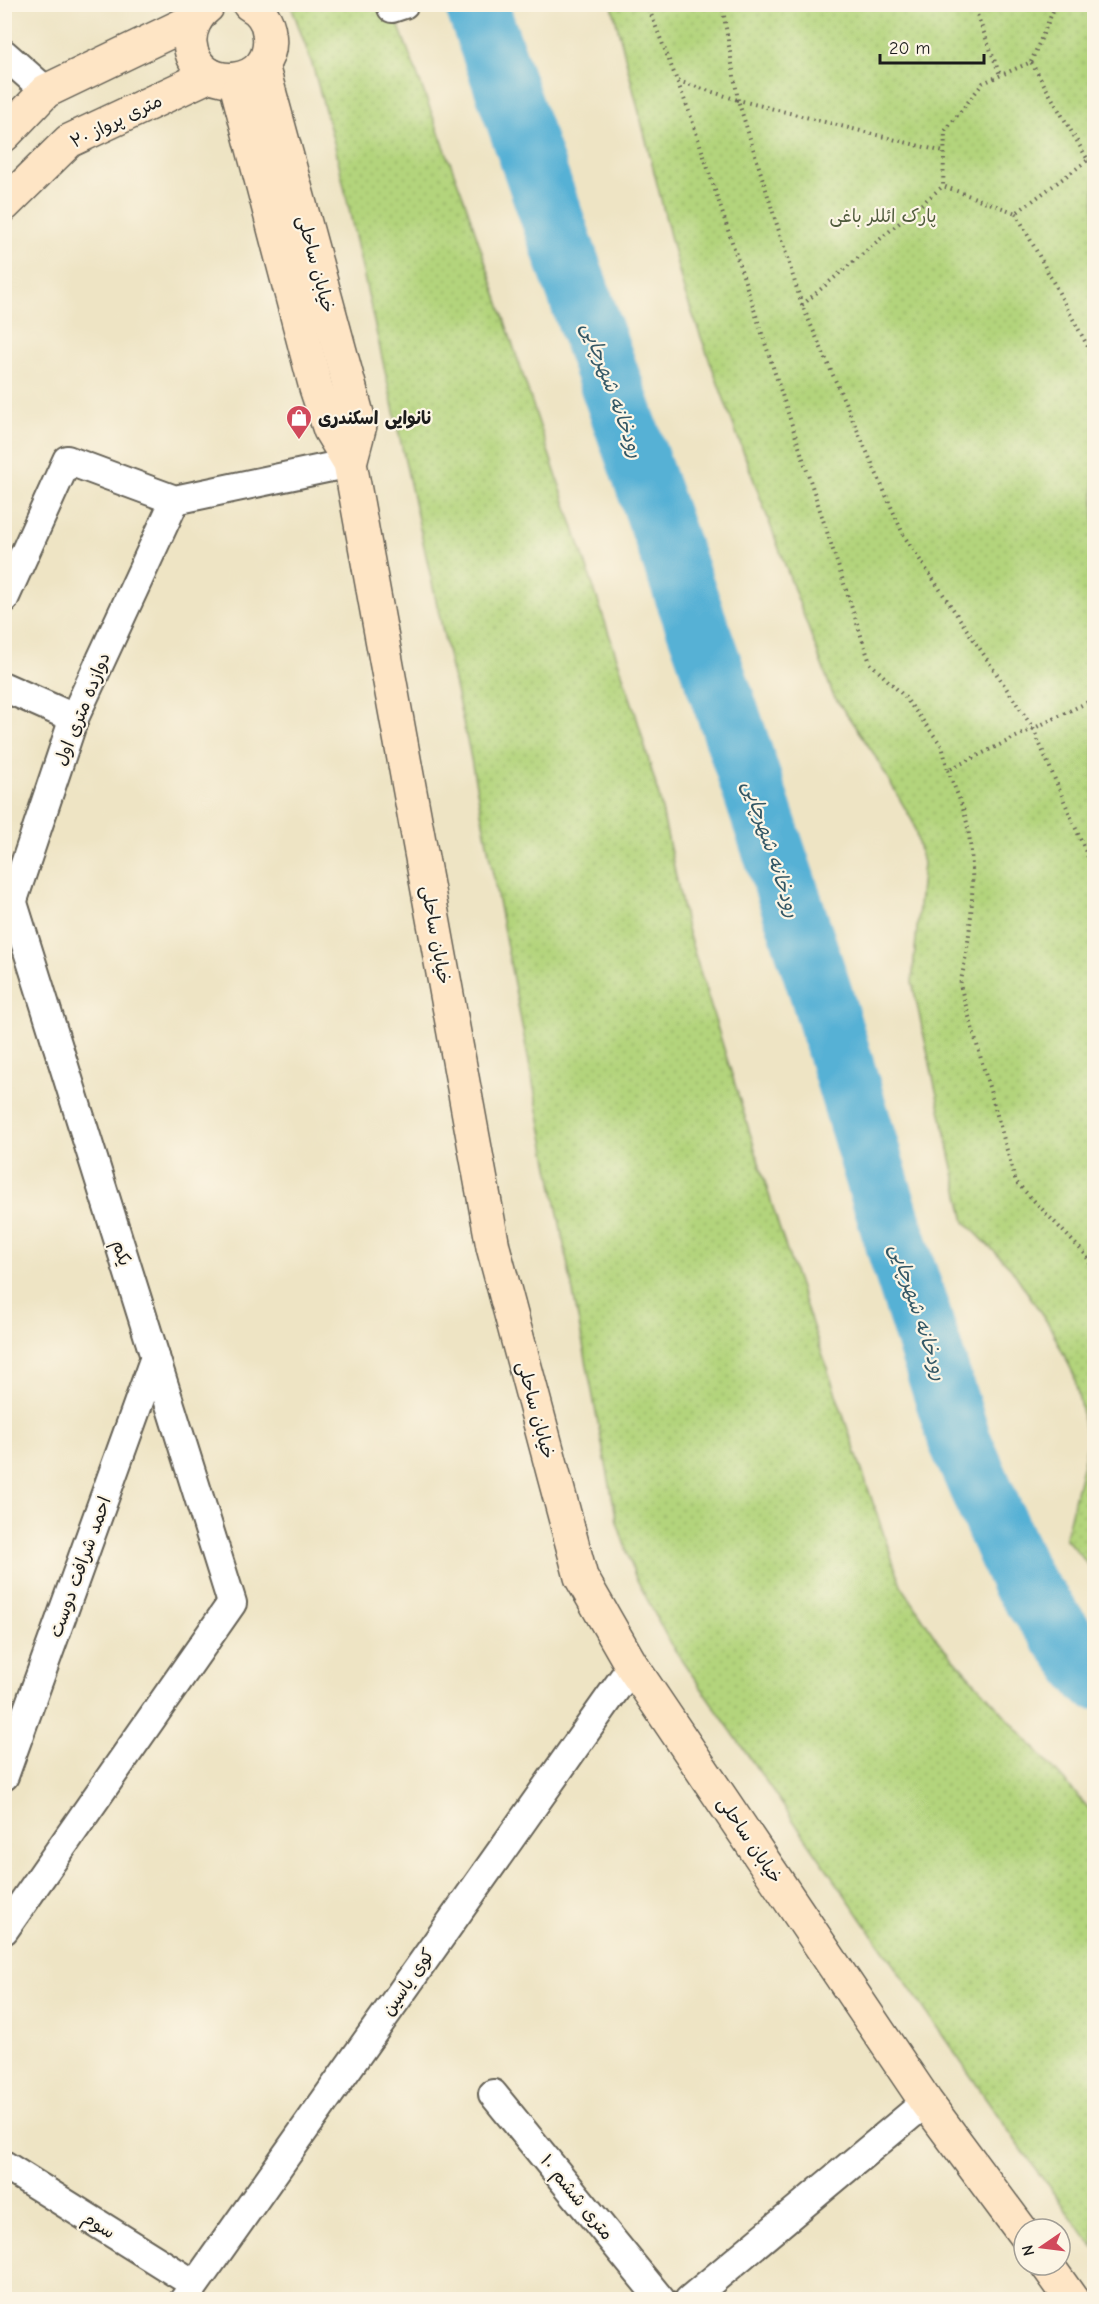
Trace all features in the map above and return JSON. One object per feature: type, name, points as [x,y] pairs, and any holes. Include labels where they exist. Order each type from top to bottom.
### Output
[{"type":"street","points":[[204,12],[191,31],[190,43],[200,66],[236,73],[269,46],[268,27],[262,15],[251,5]]},
{"type":"street","points":[[4,135],[46,91],[204,12]]},
{"type":"street","points":[[4,54],[46,91]]},
{"type":"street","name":"۲۰ متری پرواز","points":[[4,205],[69,141],[236,73]]},
{"type":"street","name":"خیابان ساحلی","points":[[236,73],[316,388],[330,430],[350,463],[493,1247],[581,1577],[632,1666],[926,2102],[1012,2218]]},
{"type":"street","points":[[4,599],[67,460],[175,500],[350,463]]},
{"type":"street","name":"دوازده متری اول","points":[[9,914],[74,718],[175,500]]},
{"type":"street","points":[[4,687],[74,718]]},
{"type":"street","name":"یکم","points":[[4,1930],[232,1603],[155,1357],[9,914]]},
{"type":"street","name":"احمد شرافت دوست","points":[[4,1776],[155,1357]]},
{"type":"street","name":"کوی یاسین","points":[[189,2292],[632,1666]]},
{"type":"street","name":"۱۰ متری ششم","points":[[493,2094],[661,2300]]},
{"type":"street","points":[[689,2300],[926,2102]]},
{"type":"street","name":"سوم","points":[[4,2165],[189,2292]]},
{"type":"street","points":[[1056,2277],[1072,2300]]},
{"type":"path","points":[[647,4],[690,114],[870,663],[904,696],[942,746],[967,822],[974,891],[960,985],[1016,1182],[1086,1255],[1095,1272]]},
{"type":"path","points":[[722,4],[738,100],[802,305],[904,536],[1033,728],[1095,871]]},
{"type":"path","points":[[973,4],[1000,75]]},
{"type":"path","points":[[802,305],[943,186],[945,131],[983,83],[1031,62],[1056,4]]},
{"type":"path","points":[[251,5],[357,5]]},
{"type":"path","points":[[1031,62],[1088,160],[1095,162]]},
{"type":"path","points":[[677,81],[738,100],[944,152]]},
{"type":"path","points":[[1016,213],[1088,160]]},
{"type":"path","points":[[943,186],[1016,213],[1095,358]]},
{"type":"path","points":[[948,770],[1095,699]]},
{"type":"green space","points":[[291,5],[391,5],[467,207],[636,715],[659,796],[687,929],[779,1227],[901,1585],[938,1641],[1094,1814],[1094,2248],[1029,2160],[670,1643],[635,1576],[617,1522],[469,749],[335,146],[313,67]]},
{"type":"green space","name":"پارک ائللر باغی","points":[[612,5],[1094,5],[1094,1571],[1065,1538],[1088,1443],[1074,1375],[1049,1325],[1011,1268],[965,1222],[912,982],[923,863],[913,822],[872,751],[833,695],[684,291]]},
{"type":"waterway","name":"رودخانه شهرچایی","points":[[476,4],[731,722],[820,990],[894,1236],[960,1441],[1021,1580],[1094,1678]]},
{"type":"place","name":"نانوایی اسکندری","points":[[299,441]]}]
